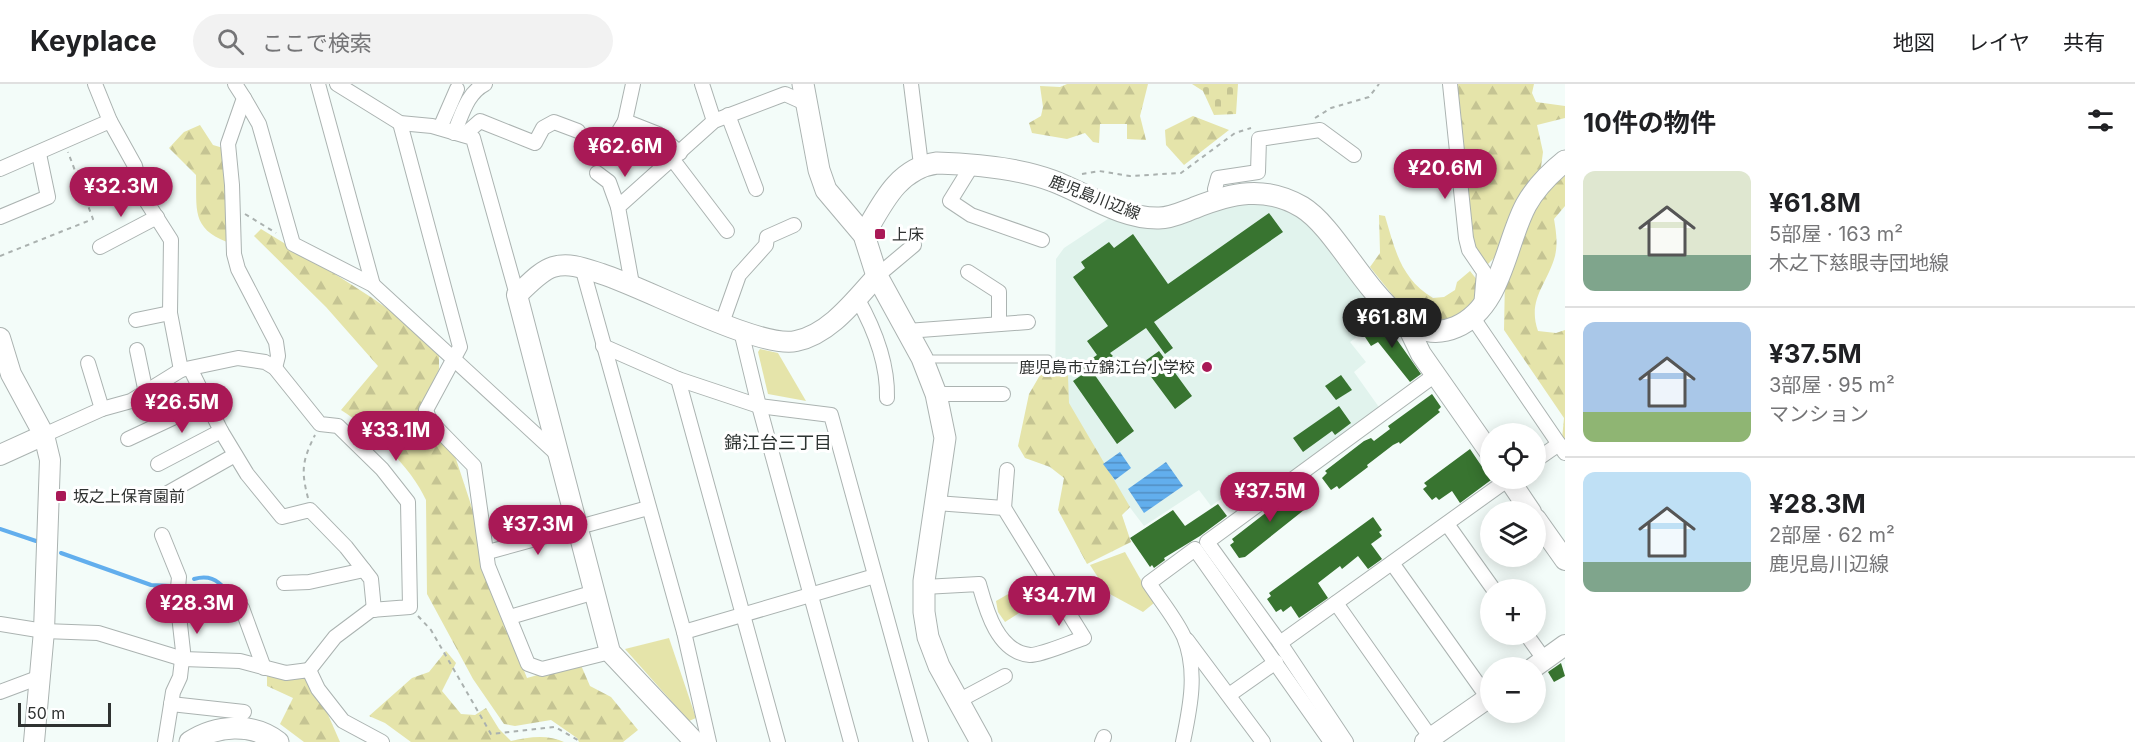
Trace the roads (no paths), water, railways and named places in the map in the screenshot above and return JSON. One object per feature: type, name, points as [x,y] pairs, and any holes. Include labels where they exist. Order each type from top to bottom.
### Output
[{"type":"main road","points":[[804,94],[819,171],[826,190],[864,235],[877,276],[922,358],[936,394],[945,438],[924,587],[925,618],[932,648],[981,742]]},
{"type":"main road","points":[[1477,313],[1490,297],[1527,203],[1544,179],[1565,160]]},
{"type":"main road","name":"鹿児島川辺線","points":[[921,165],[955,164],[1011,170],[1053,181],[1125,212],[1149,218],[1173,216],[1241,192],[1265,192],[1303,208],[1332,237],[1391,311],[1406,323],[1421,329],[1454,328],[1477,313]]},
{"type":"main road","points":[[864,235],[900,180],[921,165]]},
{"type":"main road","points":[[190,742],[209,732],[229,728],[258,731],[278,742]]},
{"type":"street","points":[[95,84],[110,121],[135,166],[143,196],[171,240],[170,314],[186,370],[207,402],[220,431],[247,474],[282,517],[310,510],[346,547],[371,579],[374,610]]},
{"type":"street","points":[[235,84],[259,124],[293,243],[373,285],[557,454]]},
{"type":"street","points":[[318,84],[373,285]]},
{"type":"street","points":[[337,84],[400,123],[440,129],[473,138],[542,380],[557,454],[580,529],[610,652],[695,742]]},
{"type":"street","points":[[459,134],[467,101],[485,84]]},
{"type":"street","points":[[616,136],[624,121],[633,84]]},
{"type":"street","points":[[702,84],[714,121]]},
{"type":"street","points":[[911,84],[921,165]]},
{"type":"street","points":[[1449,84],[1466,238],[1469,250],[1484,272],[1477,313],[1562,448],[1546,455]]},
{"type":"street","points":[[440,129],[457,89]]},
{"type":"street","points":[[618,207],[714,121],[784,94],[804,94]]},
{"type":"street","points":[[244,98],[228,144],[234,254],[238,269],[276,342],[278,356],[275,368]]},
{"type":"street","points":[[728,115],[756,189]]},
{"type":"street","points":[[0,169],[39,154],[110,121]]},
{"type":"street","points":[[459,134],[480,121],[535,143],[543,128],[554,122],[578,131]]},
{"type":"street","points":[[624,121],[658,134],[677,156],[727,231]]},
{"type":"street","points":[[400,123],[460,347],[426,410],[430,421],[474,466],[488,552],[488,566],[528,664],[542,669],[610,652]]},
{"type":"street","points":[[1218,199],[1215,189],[1218,178],[1258,172],[1258,139],[1320,130],[1354,155]]},
{"type":"street","points":[[0,217],[48,197],[39,154]]},
{"type":"street","points":[[971,167],[950,201],[971,215],[1042,240]]},
{"type":"street","points":[[597,173],[609,182],[618,207],[632,284]]},
{"type":"street","points":[[100,247],[157,217]]},
{"type":"street","points":[[722,322],[739,275],[766,245],[766,237],[794,225]]},
{"type":"street","points":[[518,295],[551,268],[566,265],[582,267],[632,284],[741,331],[764,339],[795,342],[817,333],[845,312],[877,276],[914,245]]},
{"type":"street","points":[[582,267],[684,632],[709,742]]},
{"type":"street","points":[[968,272],[999,292],[999,324]]},
{"type":"street","points":[[856,298],[867,317],[886,370],[887,398]]},
{"type":"street","points":[[136,320],[170,314]]},
{"type":"street","points":[[907,331],[1028,322]]},
{"type":"street","points":[[1406,323],[1421,354],[1480,438]]},
{"type":"street","points":[[741,331],[759,406],[850,742]]},
{"type":"street","points":[[0,338],[11,374],[44,435],[50,460],[44,631],[34,742]]},
{"type":"street","points":[[603,346],[678,379],[759,406],[831,415],[921,742]]},
{"type":"street","points":[[137,350],[146,393]]},
{"type":"street","points":[[0,456],[44,435],[146,393],[186,370],[238,358],[266,362],[275,368],[320,424],[338,426],[382,469],[408,502],[410,607],[374,610],[335,637],[309,670],[286,673],[240,661],[183,659],[98,633],[44,631],[0,624]]},
{"type":"street","points":[[88,363],[102,410]]},
{"type":"street","points":[[1346,742],[1280,643],[1207,542],[1435,375]]},
{"type":"street","points":[[678,379],[778,742]]},
{"type":"street","points":[[936,394],[1003,394]]},
{"type":"street","points":[[128,439],[207,402]]},
{"type":"street","points":[[158,464],[220,431]]},
{"type":"street","points":[[166,494],[188,488],[236,455]]},
{"type":"street","points":[[924,587],[979,584],[991,624],[1018,651],[1031,655],[1084,638],[1004,508],[1007,470]]},
{"type":"street","points":[[1280,643],[1495,489]]},
{"type":"street","points":[[936,503],[1004,508]]},
{"type":"street","points":[[488,552],[580,529],[648,508]]},
{"type":"street","points":[[1447,524],[1486,579]]},
{"type":"street","points":[[1546,533],[1565,560]]},
{"type":"street","points":[[162,535],[179,577],[177,598],[183,659],[171,704],[165,742]]},
{"type":"street","points":[[1263,742],[1184,636],[1149,583],[1195,549],[1332,742]]},
{"type":"street","points":[[1392,563],[1480,683]]},
{"type":"street","points":[[284,582],[309,582],[364,570]]},
{"type":"street","points":[[684,632],[875,576]]},
{"type":"street","points":[[510,616],[595,592]]},
{"type":"street","points":[[1336,603],[1428,740],[1480,704]]},
{"type":"street","points":[[242,608],[264,668]]},
{"type":"street","points":[[1183,742],[1191,698],[1192,665],[1184,636]]},
{"type":"street","points":[[1546,658],[1565,645]]},
{"type":"street","points":[[1229,695],[1276,662]]},
{"type":"street","points":[[309,670],[318,689],[344,721],[382,742]]},
{"type":"street","points":[[958,701],[1005,676]]},
{"type":"street","points":[[0,692],[40,677]]},
{"type":"street","points":[[171,704],[244,712]]},
{"type":"lane","points":[[922,358],[1048,359]]},
{"type":"water","points":[[1120,452],[1131,468],[1115,480],[1103,464]]},
{"type":"water","points":[[1166,462],[1183,486],[1144,513],[1128,489]]},
{"type":"waterway","points":[[0,529],[36,541]]},
{"type":"waterway","points":[[61,553],[151,585],[171,586]]},
{"type":"waterway","points":[[194,579],[204,577],[212,579],[226,590]]},
{"type":"place","name":"上床","points":[[880,234]]},
{"type":"place","name":"鹿児島市立錦江台小学校","points":[[1207,367]]},
{"type":"place","name":"坂之上保育園前","points":[[61,496]]},
{"type":"district","name":"錦江台三丁目","points":[[778,443]]}]
